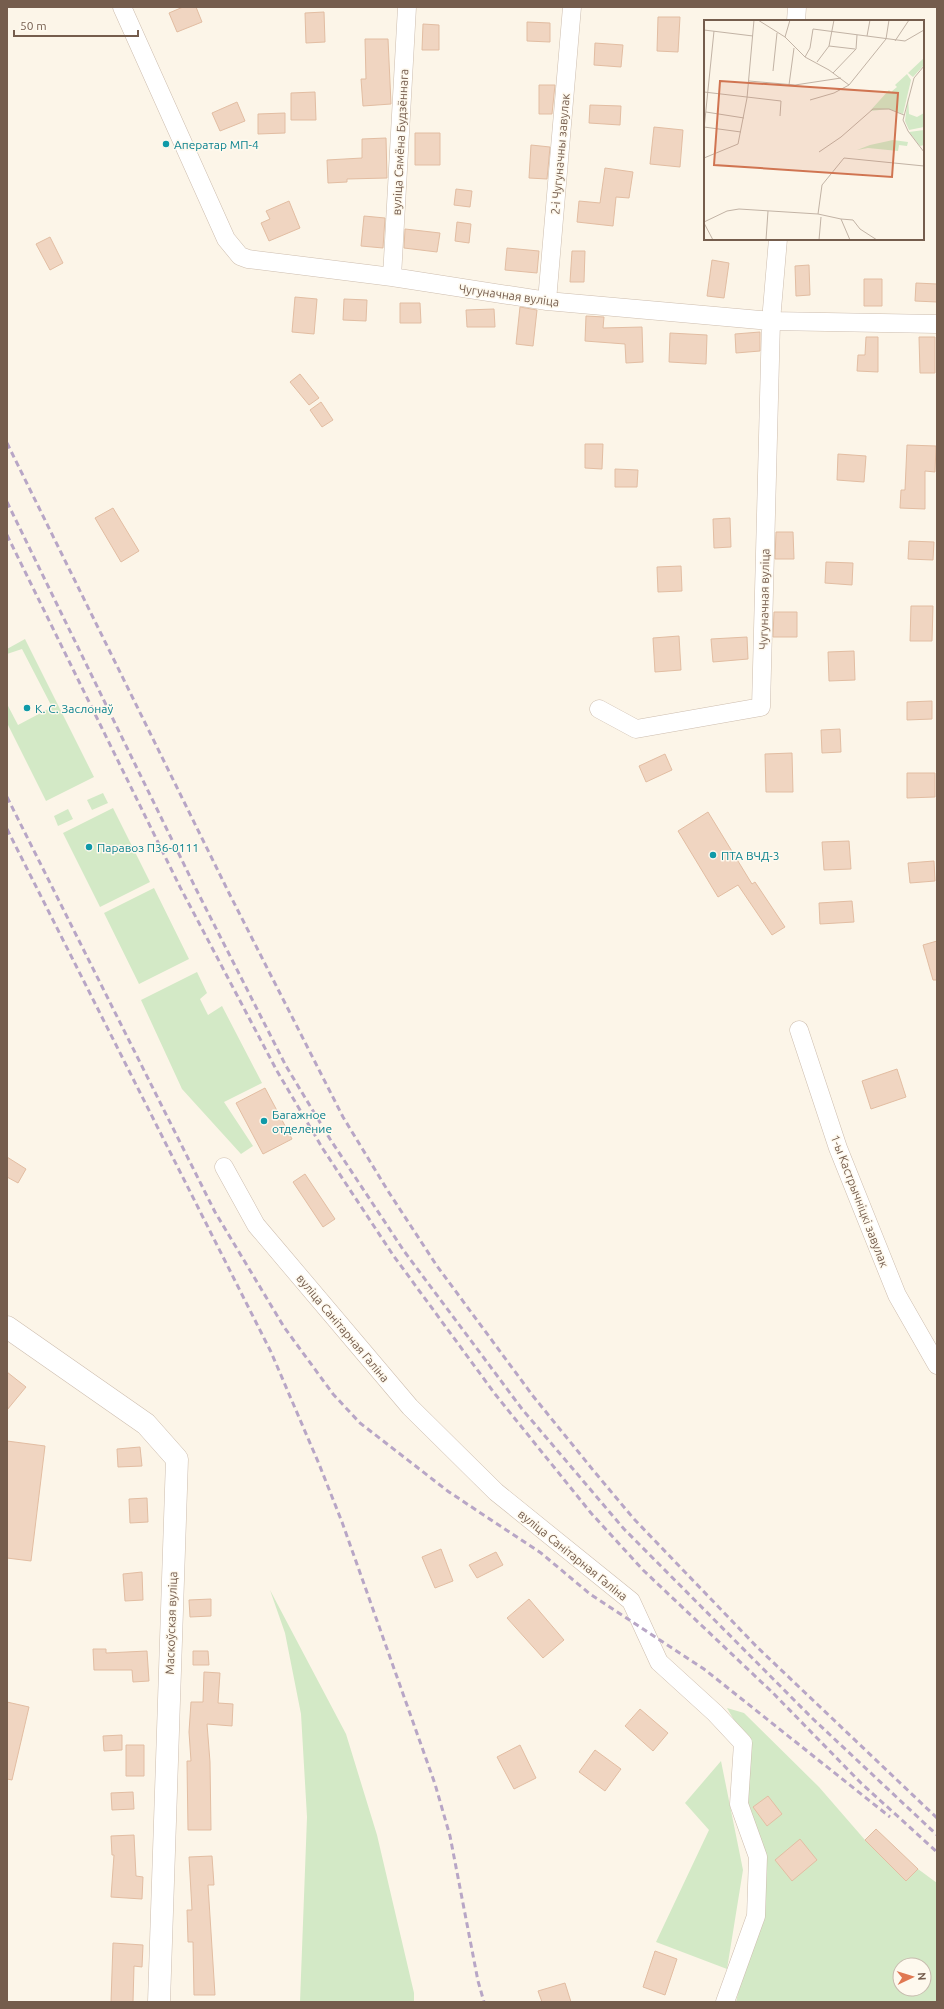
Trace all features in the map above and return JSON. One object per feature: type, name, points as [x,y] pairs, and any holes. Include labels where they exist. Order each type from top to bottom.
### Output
[{"type":"street","name":"Чугуначная вуліца","points":[[122,7],[226,239],[240,256],[248,259],[392,277],[547,301],[771,321],[937,324]]},
{"type":"street","name":"вуліца Сямёна Будзённага","points":[[392,277],[407,7]]},
{"type":"street","name":"2-і Чугуначны завулак","points":[[547,301],[572,7]]},
{"type":"street","points":[[796,20],[797,7]]},
{"type":"street","points":[[771,321],[778,240]]},
{"type":"street","name":"Чугуначная вуліца","points":[[599,709],[636,729],[761,707],[771,321]]},
{"type":"street","name":"1-ы Кастрычніцкі завулак","points":[[799,1030],[838,1148],[897,1295],[937,1365]]},
{"type":"street","name":"вуліца Санітарная Галіна","points":[[224,1167],[256,1225],[410,1407],[496,1492],[631,1601],[659,1662],[715,1713],[743,1743],[739,1804],[758,1857],[756,1916],[725,2002]]},
{"type":"street","name":"Маскоўская вуліца","points":[[7,1327],[146,1424],[176,1458],[159,2002]]},
{"type":"green space","points":[[25,639],[94,777],[46,801],[7,723],[7,704],[18,725],[52,707],[22,649],[7,654],[7,649]]},
{"type":"green space","points":[[103,793],[108,803],[92,810],[87,800]]},
{"type":"green space","points":[[113,808],[150,882],[100,907],[63,833]]},
{"type":"green space","points":[[68,809],[73,819],[58,826],[54,816]]},
{"type":"green space","points":[[154,888],[189,959],[139,984],[104,913]]},
{"type":"green space","points":[[197,972],[207,993],[200,999],[208,1015],[222,1006],[262,1083],[224,1102],[253,1146],[241,1154],[182,1089],[141,1000]]},
{"type":"green space","points":[[270,1590],[346,1734],[377,1835],[414,1993],[414,2002],[300,2002],[307,1817],[301,1714],[285,1633]]},
{"type":"green space","points":[[727,1708],[744,1713],[819,1787],[865,1840],[918,1869],[937,1883],[937,2002],[736,2002],[741,1980],[764,1917],[744,1803],[750,1748]]},
{"type":"green space","points":[[721,1761],[743,1870],[727,1969],[656,1942],[709,1830],[685,1803]]},
{"type":"building","points":[[183,7],[196,7],[202,22],[177,32],[169,13]]},
{"type":"building","points":[[324,12],[325,42],[306,43],[305,13]]},
{"type":"building","points":[[658,17],[680,17],[678,52],[657,51]]},
{"type":"building","points":[[527,22],[550,23],[550,42],[527,41]]},
{"type":"building","points":[[423,24],[439,25],[439,50],[422,50]]},
{"type":"building","points":[[365,39],[388,39],[391,104],[363,106],[361,79],[366,79]]},
{"type":"building","points":[[595,43],[623,45],[621,67],[594,65]]},
{"type":"building","points":[[539,85],[555,85],[552,114],[539,114]]},
{"type":"building","points":[[315,92],[316,120],[291,120],[291,93]]},
{"type":"building","points":[[237,102],[245,121],[220,131],[212,113]]},
{"type":"building","points":[[590,105],[621,106],[620,125],[589,123]]},
{"type":"building","points":[[285,113],[285,133],[258,134],[258,114]]},
{"type":"building","points":[[654,127],[683,130],[680,167],[650,164]]},
{"type":"building","points":[[415,133],[440,133],[440,165],[415,165]]},
{"type":"building","points":[[386,138],[387,178],[347,179],[347,182],[328,183],[327,160],[362,158],[362,139]]},
{"type":"building","points":[[531,145],[550,147],[547,179],[529,178]]},
{"type":"building","points":[[605,168],[633,172],[629,198],[616,197],[613,226],[577,222],[579,201],[600,203]]},
{"type":"building","points":[[456,189],[472,191],[470,207],[454,205]]},
{"type":"building","points":[[289,201],[300,228],[269,241],[261,223],[270,219],[266,211]]},
{"type":"building","points":[[364,216],[385,218],[383,248],[361,246]]},
{"type":"building","points":[[457,222],[471,224],[469,243],[455,241]]},
{"type":"building","points":[[405,229],[440,233],[437,252],[404,248]]},
{"type":"building","points":[[50,237],[63,263],[50,270],[36,244]]},
{"type":"building","points":[[507,248],[539,251],[537,273],[505,270]]},
{"type":"building","points":[[572,251],[585,251],[584,282],[570,282]]},
{"type":"building","points":[[712,260],[729,263],[724,298],[707,296]]},
{"type":"building","points":[[809,265],[810,295],[796,296],[795,266]]},
{"type":"building","points":[[864,279],[882,279],[882,306],[864,306]]},
{"type":"building","points":[[916,283],[937,284],[937,302],[915,301]]},
{"type":"building","points":[[295,297],[317,299],[314,334],[292,332]]},
{"type":"building","points":[[344,299],[367,300],[366,321],[343,320]]},
{"type":"building","points":[[400,303],[420,303],[421,323],[400,323]]},
{"type":"building","points":[[520,307],[537,310],[533,346],[516,344]]},
{"type":"building","points":[[494,309],[495,327],[467,327],[466,310]]},
{"type":"building","points":[[586,316],[604,317],[603,328],[642,327],[643,362],[626,363],[625,344],[585,341]]},
{"type":"building","points":[[760,332],[760,351],[736,353],[735,334]]},
{"type":"building","points":[[670,333],[707,335],[706,364],[669,362]]},
{"type":"building","points":[[866,337],[878,337],[878,372],[857,371],[858,355],[865,355]]},
{"type":"building","points":[[919,337],[935,337],[935,373],[920,373]]},
{"type":"building","points":[[300,374],[319,398],[309,405],[290,382]]},
{"type":"building","points":[[321,402],[333,420],[322,427],[310,410]]},
{"type":"building","points":[[585,444],[603,444],[602,469],[585,468]]},
{"type":"building","points":[[907,445],[936,446],[935,472],[925,471],[925,509],[900,508],[901,490],[905,490]]},
{"type":"building","points":[[838,454],[866,456],[864,482],[837,480]]},
{"type":"building","points":[[615,469],[638,470],[637,487],[615,487]]},
{"type":"building","points":[[113,508],[139,551],[121,562],[95,518]]},
{"type":"building","points":[[730,518],[731,547],[714,548],[713,519]]},
{"type":"building","points":[[776,532],[793,532],[794,559],[775,559]]},
{"type":"building","points":[[909,541],[934,542],[933,560],[908,559]]},
{"type":"building","points":[[826,562],[853,563],[852,585],[825,583]]},
{"type":"building","points":[[681,566],[682,591],[658,592],[657,567]]},
{"type":"building","points":[[911,606],[933,606],[932,641],[910,641]]},
{"type":"building","points":[[774,612],[797,612],[797,637],[773,637]]},
{"type":"building","points":[[679,636],[681,670],[655,672],[653,638]]},
{"type":"building","points":[[747,637],[748,659],[713,662],[711,639]]},
{"type":"building","points":[[854,651],[855,680],[829,681],[828,652]]},
{"type":"building","points":[[932,701],[932,719],[907,720],[907,702]]},
{"type":"building","points":[[840,729],[841,752],[822,753],[821,730]]},
{"type":"building","points":[[792,753],[793,792],[766,792],[765,754]]},
{"type":"building","points":[[665,754],[672,770],[646,782],[639,766]]},
{"type":"building","points":[[907,773],[935,773],[935,797],[907,798]]},
{"type":"building","name":"ПТА ВЧД-3","points":[[708,812],[752,884],[755,882],[785,927],[772,935],[738,885],[718,897],[678,831]]},
{"type":"building","points":[[849,841],[851,869],[824,870],[822,842]]},
{"type":"building","points":[[934,861],[935,881],[910,883],[908,863]]},
{"type":"building","points":[[852,901],[854,922],[820,924],[819,903]]},
{"type":"building","points":[[937,941],[937,980],[933,980],[923,945]]},
{"type":"building","points":[[897,1069],[906,1097],[871,1109],[862,1081]]},
{"type":"building","name":"Багажное отделение","points":[[265,1088],[292,1139],[263,1154],[236,1103]]},
{"type":"building","points":[[7,1157],[26,1169],[18,1183],[7,1177]]},
{"type":"building","points":[[305,1174],[335,1219],[323,1227],[293,1182]]},
{"type":"building","points":[[7,1372],[26,1387],[7,1410]]},
{"type":"building","points":[[7,1441],[45,1446],[31,1561],[7,1558]]},
{"type":"building","points":[[140,1447],[142,1466],[118,1467],[117,1449]]},
{"type":"building","points":[[147,1498],[148,1522],[130,1523],[129,1499]]},
{"type":"building","points":[[441,1549],[453,1581],[435,1588],[422,1557]]},
{"type":"building","points":[[496,1552],[503,1565],[477,1578],[469,1565]]},
{"type":"building","points":[[142,1572],[143,1600],[125,1601],[123,1574]]},
{"type":"building","points":[[211,1599],[211,1616],[190,1617],[189,1600]]},
{"type":"building","points":[[529,1599],[564,1640],[543,1658],[507,1618]]},
{"type":"building","points":[[93,1649],[106,1649],[106,1653],[147,1651],[149,1681],[133,1682],[132,1670],[94,1670]]},
{"type":"building","points":[[193,1651],[208,1651],[209,1665],[193,1665]]},
{"type":"building","points":[[204,1672],[220,1673],[218,1703],[233,1704],[232,1726],[207,1724],[210,1762],[211,1830],[188,1830],[187,1761],[191,1761],[189,1732],[191,1702],[203,1702]]},
{"type":"building","points":[[7,1702],[29,1707],[12,1780],[7,1779]]},
{"type":"building","points":[[640,1709],[668,1733],[653,1751],[625,1726]]},
{"type":"building","points":[[122,1735],[122,1750],[104,1751],[103,1736]]},
{"type":"building","points":[[126,1745],[144,1745],[144,1776],[126,1776]]},
{"type":"building","points":[[520,1745],[536,1778],[514,1789],[497,1757]]},
{"type":"building","points":[[595,1750],[621,1769],[605,1791],[579,1772]]},
{"type":"building","points":[[133,1792],[134,1809],[112,1810],[111,1793]]},
{"type":"building","points":[[768,1796],[782,1814],[767,1826],[753,1807]]},
{"type":"building","points":[[876,1829],[918,1869],[906,1881],[865,1840]]},
{"type":"building","points":[[134,1835],[136,1876],[143,1877],[142,1899],[111,1897],[114,1855],[112,1855],[111,1836]]},
{"type":"building","points":[[800,1839],[817,1860],[792,1881],[775,1860]]},
{"type":"building","points":[[212,1856],[214,1885],[208,1885],[215,1995],[194,1995],[193,1942],[188,1942],[187,1910],[192,1910],[189,1857]]},
{"type":"building","points":[[113,1943],[143,1945],[142,1967],[134,1966],[133,2002],[111,2002]]},
{"type":"building","points":[[655,1951],[677,1959],[665,1995],[643,1987]]},
{"type":"building","points":[[565,1983],[571,2002],[542,2002],[538,1991]]},
{"type":"railway","points":[[7,443],[229,893],[343,1117],[388,1191],[437,1266],[533,1396],[634,1519],[757,1647],[937,1818]]},
{"type":"railway","points":[[7,502],[196,889],[286,1066],[330,1139],[404,1251],[522,1409],[624,1529],[812,1718],[937,1835]]},
{"type":"railway","points":[[7,535],[180,887],[277,1071],[323,1149],[393,1255],[495,1394],[591,1513],[643,1570],[773,1693],[861,1783],[937,1852]]},
{"type":"railway","points":[[7,797],[215,1212],[284,1327],[333,1394],[360,1423],[449,1492],[541,1553],[590,1594],[704,1669],[890,1817]]},
{"type":"railway","points":[[7,829],[271,1352],[319,1464],[342,1522],[435,1784],[450,1836],[478,1981],[484,2002]]},
{"type":"place","name":"Аператар МП-4","points":[[166,144]]},
{"type":"place","name":"К. С. Заслонаў","points":[[27,708]]},
{"type":"place","name":"Паравоз П36-0111","points":[[89,847]]},
{"type":"place","name":"ПТА ВЧД-3","points":[[713,855]]},
{"type":"place","name":"Багажное отделение","points":[[264,1121]]}]
